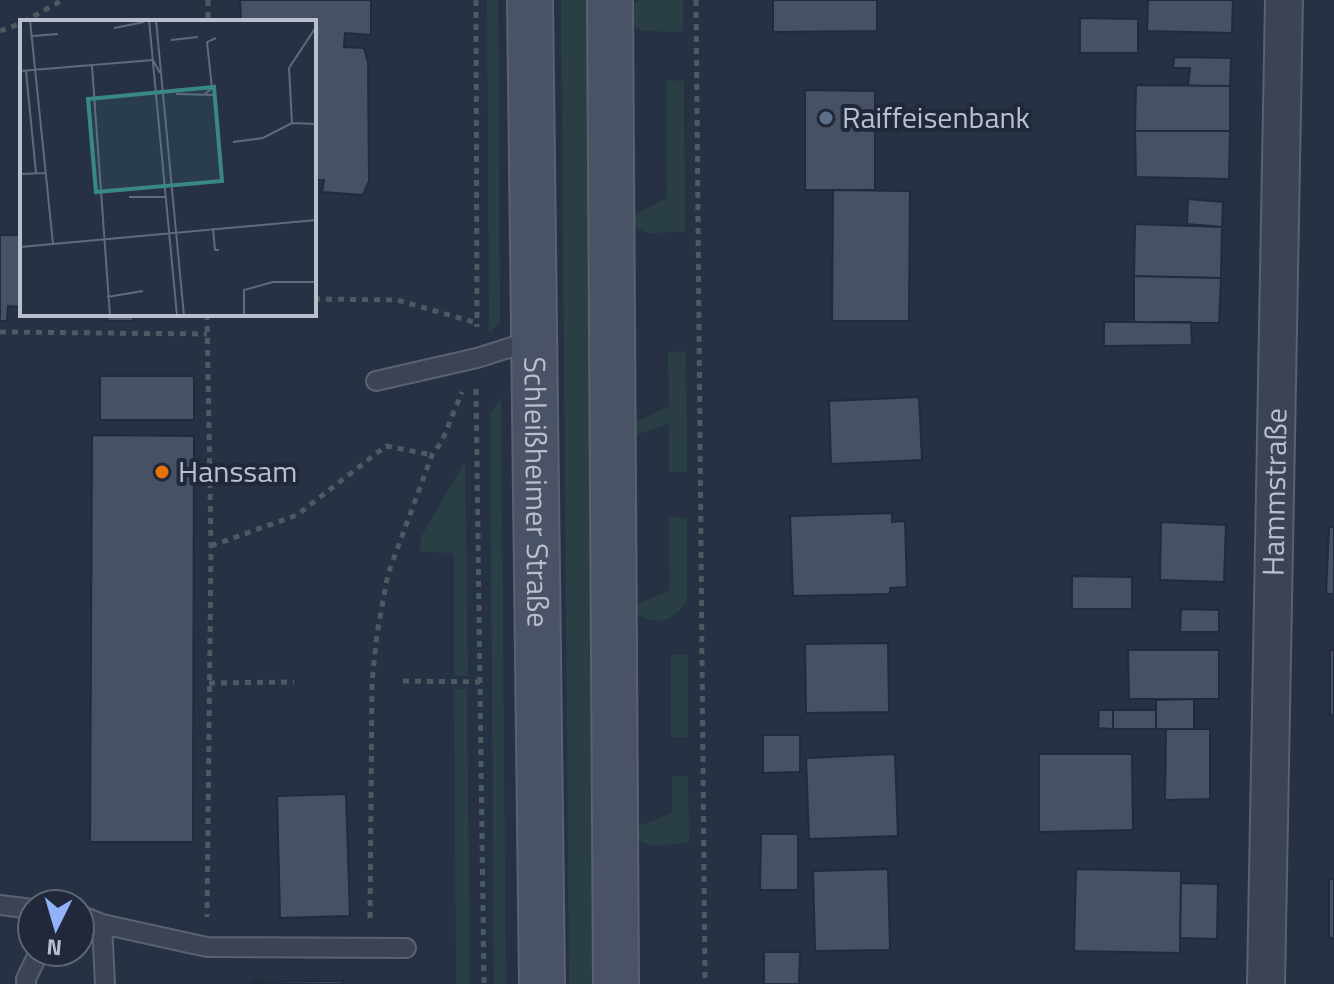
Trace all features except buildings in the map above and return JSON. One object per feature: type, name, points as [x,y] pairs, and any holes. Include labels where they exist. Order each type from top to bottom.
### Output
[{"type":"main road","name":"Schleißheimer Straße","points":[[530,0],[542,984]]},
{"type":"main road","points":[[610,0],[616,984]]},
{"type":"street","name":"Hammstraße","points":[[1266,984],[1284,0]]},
{"type":"lane","points":[[376,381],[477,358],[534,340]]},
{"type":"lane","points":[[96,922],[207,947],[406,948]]},
{"type":"lane","points":[[96,927],[102,924]]},
{"type":"lane","points":[[102,924],[105,984]]},
{"type":"path","points":[[27,20],[63,0]]},
{"type":"path","points":[[476,0],[476,408],[484,984]]},
{"type":"path","points":[[696,0],[705,984]]},
{"type":"path","points":[[0,31],[20,24]]},
{"type":"path","points":[[316,299],[397,300],[477,323]]},
{"type":"path","points":[[207,316],[211,546],[207,947]]},
{"type":"path","points":[[0,332],[207,334]]},
{"type":"path","points":[[370,948],[372,682],[377,634],[388,574],[432,455],[442,441],[477,358]]},
{"type":"path","points":[[211,546],[297,515],[386,446],[432,455]]},
{"type":"path","points":[[403,681],[480,682]]},
{"type":"path","points":[[209,683],[294,682]]},
{"type":"green space","points":[[487,0],[498,0],[500,322],[489,333]]},
{"type":"green space","points":[[561,0],[591,0],[597,984],[569,984]]},
{"type":"green space","points":[[640,0],[683,0],[683,32],[644,31],[633,26],[633,4]]},
{"type":"green space","points":[[666,80],[684,81],[685,232],[647,233],[635,227],[634,215],[667,198]]},
{"type":"green space","points":[[686,351],[687,472],[669,472],[669,424],[636,435],[636,422],[669,406],[668,352]]},
{"type":"green space","points":[[501,397],[506,984],[494,984],[490,414]]},
{"type":"green space","points":[[465,461],[468,676],[454,676],[454,553],[420,552],[421,537]]},
{"type":"green space","points":[[669,517],[687,518],[687,603],[670,618],[659,621],[638,615],[638,604],[670,590]]},
{"type":"green space","points":[[671,655],[688,655],[688,737],[671,737]]},
{"type":"green space","points":[[454,689],[467,689],[470,984],[456,984]]},
{"type":"green space","points":[[672,776],[688,776],[689,843],[651,846],[639,840],[639,826],[672,813]]},
{"type":"place","name":"Raiffeisenbank","points":[[826,118]]},
{"type":"place","name":"Hanssam","points":[[162,472]]}]
